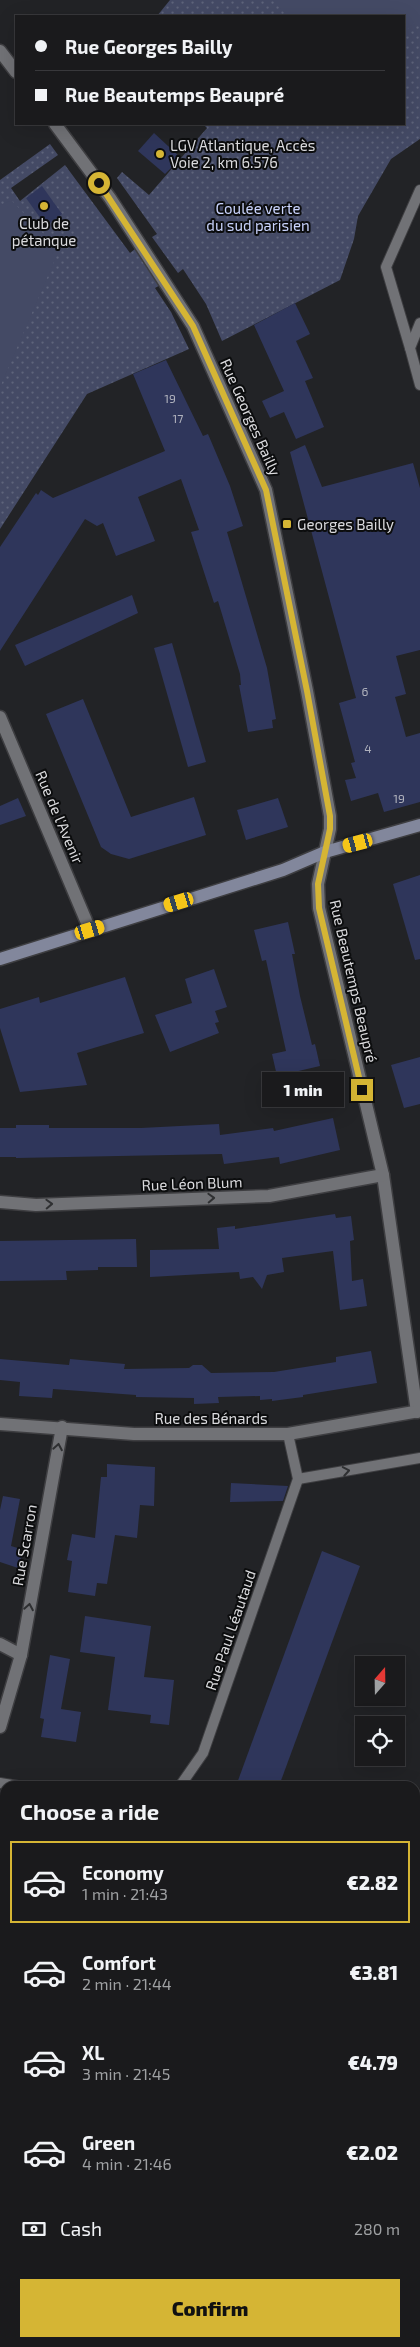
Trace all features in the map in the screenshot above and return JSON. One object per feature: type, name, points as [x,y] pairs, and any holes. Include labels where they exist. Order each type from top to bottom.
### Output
[{"type":"main road","points":[[0,960],[283,870],[325,852],[420,825]]},
{"type":"street","points":[[0,51],[15,71]]},
{"type":"street","name":"Rue Georges Bailly","points":[[56,125],[110,198],[193,326],[266,490],[307,691],[330,816],[330,829],[325,852]]},
{"type":"street","name":"Rue de l'Avenir","points":[[0,717],[90,930]]},
{"type":"street","name":"Rue Beautemps Beaupré","points":[[325,852],[318,884],[319,908],[383,1175],[418,1412]]},
{"type":"street","name":"Rue Léon Blum","points":[[0,1202],[36,1205],[268,1196],[383,1175]]},
{"type":"street","name":"Rue des Bénards","points":[[0,1424],[62,1427],[134,1434],[288,1434],[418,1412]]},
{"type":"street","name":"Rue Scarron","points":[[0,1727],[20,1655],[62,1427]]},
{"type":"street","points":[[0,1644],[20,1655]]},
{"type":"lane","points":[[420,190],[386,266],[420,385]]},
{"type":"lane","points":[[410,348],[420,323]]},
{"type":"lane","points":[[288,1434],[298,1480],[420,1458]]},
{"type":"lane","name":"Rue Paul Léautaud","points":[[183,1781],[203,1753],[298,1480]]},
{"type":"green space","name":"Coulée verte du sud parisien","points":[[170,0],[420,0],[420,139],[391,159],[358,216],[354,239],[340,280],[222,341],[206,304],[183,269],[178,273],[152,237],[157,234],[117,178],[122,172],[149,195],[207,128],[204,125],[405,125],[405,15],[158,15]]},
{"type":"green space","points":[[273,0],[420,0],[420,18],[405,31],[405,15],[286,15]]},
{"type":"green space","points":[[50,144],[58,155],[11,188],[20,201],[65,165],[130,253],[135,249],[160,285],[155,288],[171,312],[189,349],[87,394],[0,529],[0,180]]},
{"type":"green space","points":[[11,200],[59,250],[0,387],[0,206]]},
{"type":"building","name":"LGV Atlantique, Accès Voie 2, km 6.576","points":[[154,133],[181,158],[165,174],[138,151]]},
{"type":"building","name":"Club de pétanque","points":[[42,186],[62,214],[46,226],[26,198]]},
{"type":"building","points":[[295,303],[310,334],[296,341],[313,378],[305,381],[324,427],[296,439],[284,412],[270,418],[262,401],[284,391],[254,325]]},
{"type":"building","points":[[166,360],[203,436],[208,434],[230,486],[243,526],[227,532],[267,668],[276,719],[272,720],[273,728],[248,732],[239,685],[241,685],[240,674],[218,601],[214,603],[191,532],[199,530],[181,479],[138,497],[155,541],[116,556],[103,523],[97,526],[85,519],[0,651],[0,547],[36,493],[38,495],[41,490],[53,498],[165,451],[133,374]]},
{"type":"building","points":[[305,445],[322,487],[413,463],[420,488],[420,650],[396,656],[406,694],[395,697],[406,737],[420,733],[420,802],[384,812],[378,793],[351,801],[345,780],[356,778],[351,763],[355,762],[339,703],[356,698],[290,452]]},
{"type":"building","points":[[132,595],[138,613],[25,666],[15,645]]},
{"type":"building","points":[[172,643],[206,762],[188,767],[154,648]]},
{"type":"building","points":[[83,699],[131,817],[194,797],[206,835],[129,859],[111,854],[101,847],[46,714]]},
{"type":"building","points":[[18,798],[26,816],[0,825],[0,806]]},
{"type":"building","points":[[278,798],[288,827],[246,840],[237,810]]},
{"type":"building","points":[[420,875],[420,959],[415,960],[393,884]]},
{"type":"building","points":[[288,922],[295,954],[292,954],[300,996],[312,1045],[315,1044],[320,1066],[277,1076],[272,1054],[286,1051],[266,960],[262,961],[254,930]]},
{"type":"building","points":[[214,969],[227,1007],[215,1011],[219,1022],[215,1023],[219,1033],[170,1052],[155,1015],[192,1003],[185,979]]},
{"type":"building","points":[[125,977],[144,1033],[77,1053],[87,1085],[20,1092],[0,1028],[0,1009],[39,997],[40,1003]]},
{"type":"building","points":[[420,1057],[420,1104],[404,1108],[391,1065]]},
{"type":"building","points":[[333,1118],[340,1150],[280,1164],[279,1157],[224,1164],[222,1154],[0,1157],[0,1128],[16,1128],[16,1125],[49,1125],[49,1128],[141,1128],[219,1124],[220,1135],[273,1128],[274,1131]]},
{"type":"building","points":[[335,1214],[336,1218],[351,1216],[354,1240],[350,1241],[352,1281],[363,1279],[367,1306],[340,1310],[333,1251],[282,1258],[284,1272],[267,1275],[262,1289],[253,1277],[240,1279],[239,1272],[150,1277],[150,1250],[219,1249],[217,1228],[235,1226],[235,1229]]},
{"type":"building","points":[[136,1239],[137,1267],[98,1267],[98,1270],[66,1271],[67,1280],[0,1281],[0,1241]]},
{"type":"building","points":[[371,1351],[377,1383],[272,1401],[272,1399],[260,1400],[260,1396],[218,1397],[219,1403],[194,1404],[194,1398],[136,1397],[136,1395],[53,1389],[52,1398],[19,1396],[20,1382],[0,1380],[0,1359],[69,1365],[70,1359],[125,1364],[124,1369],[189,1368],[193,1365],[202,1365],[211,1373],[274,1372],[336,1362],[336,1357]]},
{"type":"building","points":[[107,1464],[155,1467],[154,1506],[140,1505],[137,1538],[115,1535],[107,1584],[97,1583],[95,1596],[68,1592],[72,1561],[67,1560],[72,1534],[95,1538],[101,1477],[107,1477]]},
{"type":"building","points":[[231,1483],[288,1486],[283,1501],[230,1502]]},
{"type":"building","points":[[3,1496],[20,1499],[11,1546],[24,1550],[18,1568],[0,1562],[0,1510]]},
{"type":"building","points":[[322,1551],[360,1566],[281,1781],[238,1781]]},
{"type":"building","points":[[85,1616],[151,1626],[144,1677],[174,1680],[169,1725],[150,1723],[151,1715],[108,1710],[115,1657],[80,1652]]},
{"type":"building","points":[[50,1655],[70,1659],[61,1709],[81,1712],[76,1742],[41,1737],[44,1719],[40,1718]]},
{"type":"place","name":"LGV Atlantique, Accès Voie 2, km 6.576","points":[[160,154]]},
{"type":"place","name":"Club de pétanque","points":[[44,206]]},
{"type":"place","name":"Georges Bailly","points":[[287,524]]},
{"type":"route","points":[[99,183],[155,265],[193,326],[266,490],[307,691],[330,816],[330,829],[318,884],[319,908],[362,1090]]}]
